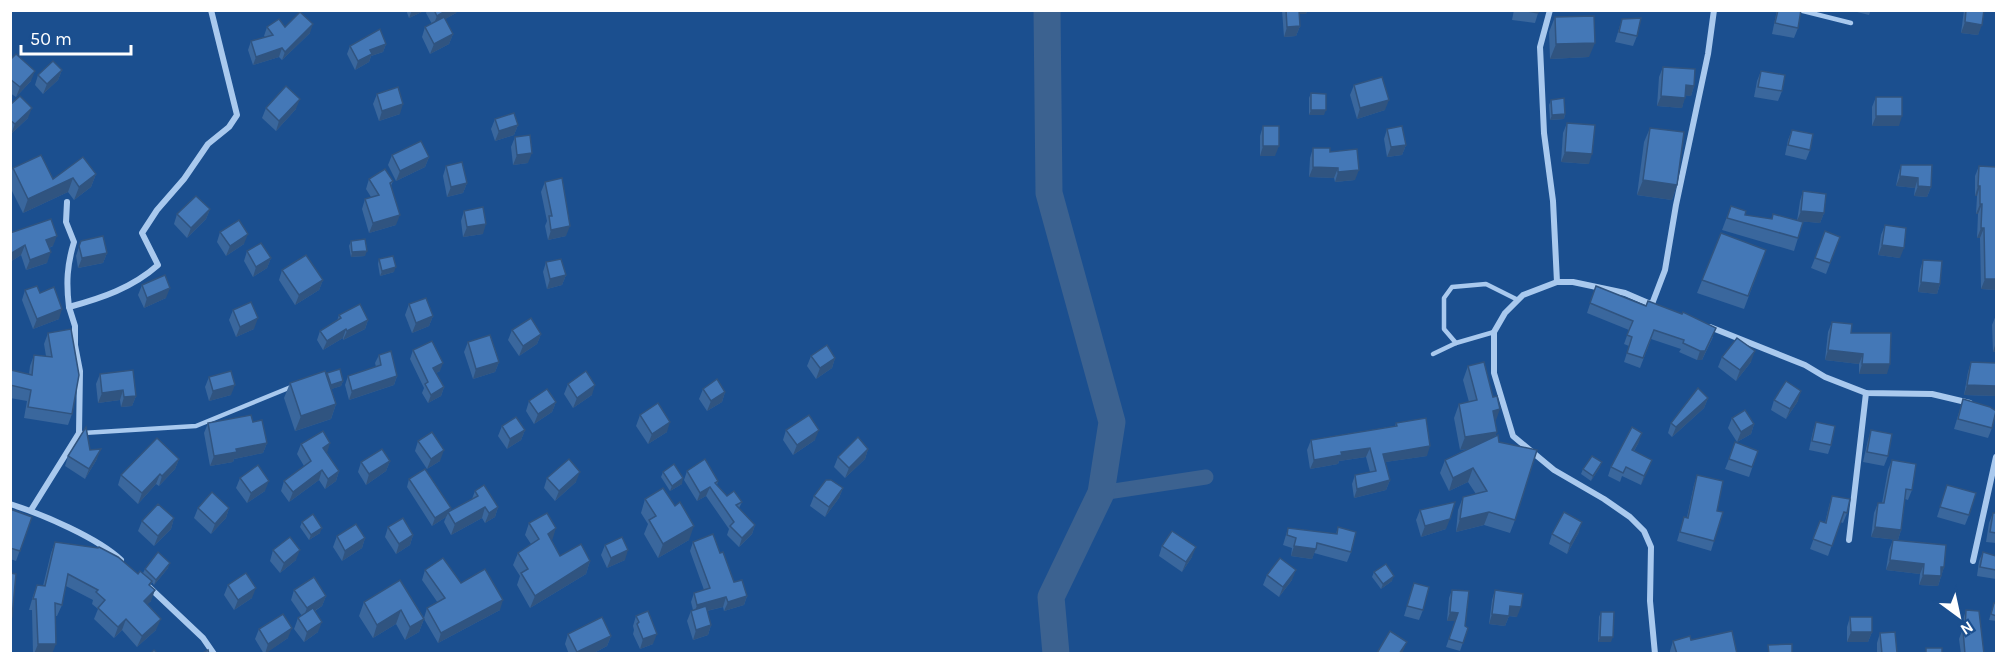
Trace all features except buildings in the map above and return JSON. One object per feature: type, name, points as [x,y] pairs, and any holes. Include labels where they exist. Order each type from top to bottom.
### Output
[{"type":"street","points":[[69,307],[123,290],[144,278],[158,265],[142,233],[208,144],[229,127],[237,115],[211,10]]},
{"type":"street","points":[[1550,10],[1540,47],[1544,133],[1554,201],[1557,282]]},
{"type":"street","points":[[1652,304],[1665,270],[1676,205],[1708,54],[1714,10]]},
{"type":"street","points":[[31,510],[79,434],[80,371],[75,345],[75,326],[69,307],[66,281],[68,260],[74,242],[66,222],[67,202]]},
{"type":"street","points":[[1655,654],[1650,601],[1651,547],[1644,531],[1630,517],[1554,470],[1513,436],[1494,373],[1494,332],[1505,313],[1523,295],[1557,282],[1573,282],[1625,293],[1663,308]]},
{"type":"street","points":[[1706,326],[1804,365],[1825,377],[1866,393],[1932,394],[1980,405]]},
{"type":"street","points":[[1849,540],[1866,393]]},
{"type":"street","points":[[1973,561],[1996,456]]},
{"type":"street","points":[[10,504],[31,510],[109,549],[126,565]]},
{"type":"street","points":[[143,581],[203,638],[214,654]]},
{"type":"lane","points":[[1799,10],[1851,23]]},
{"type":"lane","points":[[1456,342],[1444,329],[1444,298],[1452,287],[1486,284],[1518,300]]},
{"type":"lane","points":[[1433,354],[1456,342],[1494,332]]},
{"type":"lane","points":[[79,434],[196,426],[301,383]]},
{"type":"waterway","points":[[1047,10],[1049,193],[1112,422],[1101,493],[1051,597],[1056,654]]},
{"type":"waterway","points":[[1101,493],[1206,477]]}]
